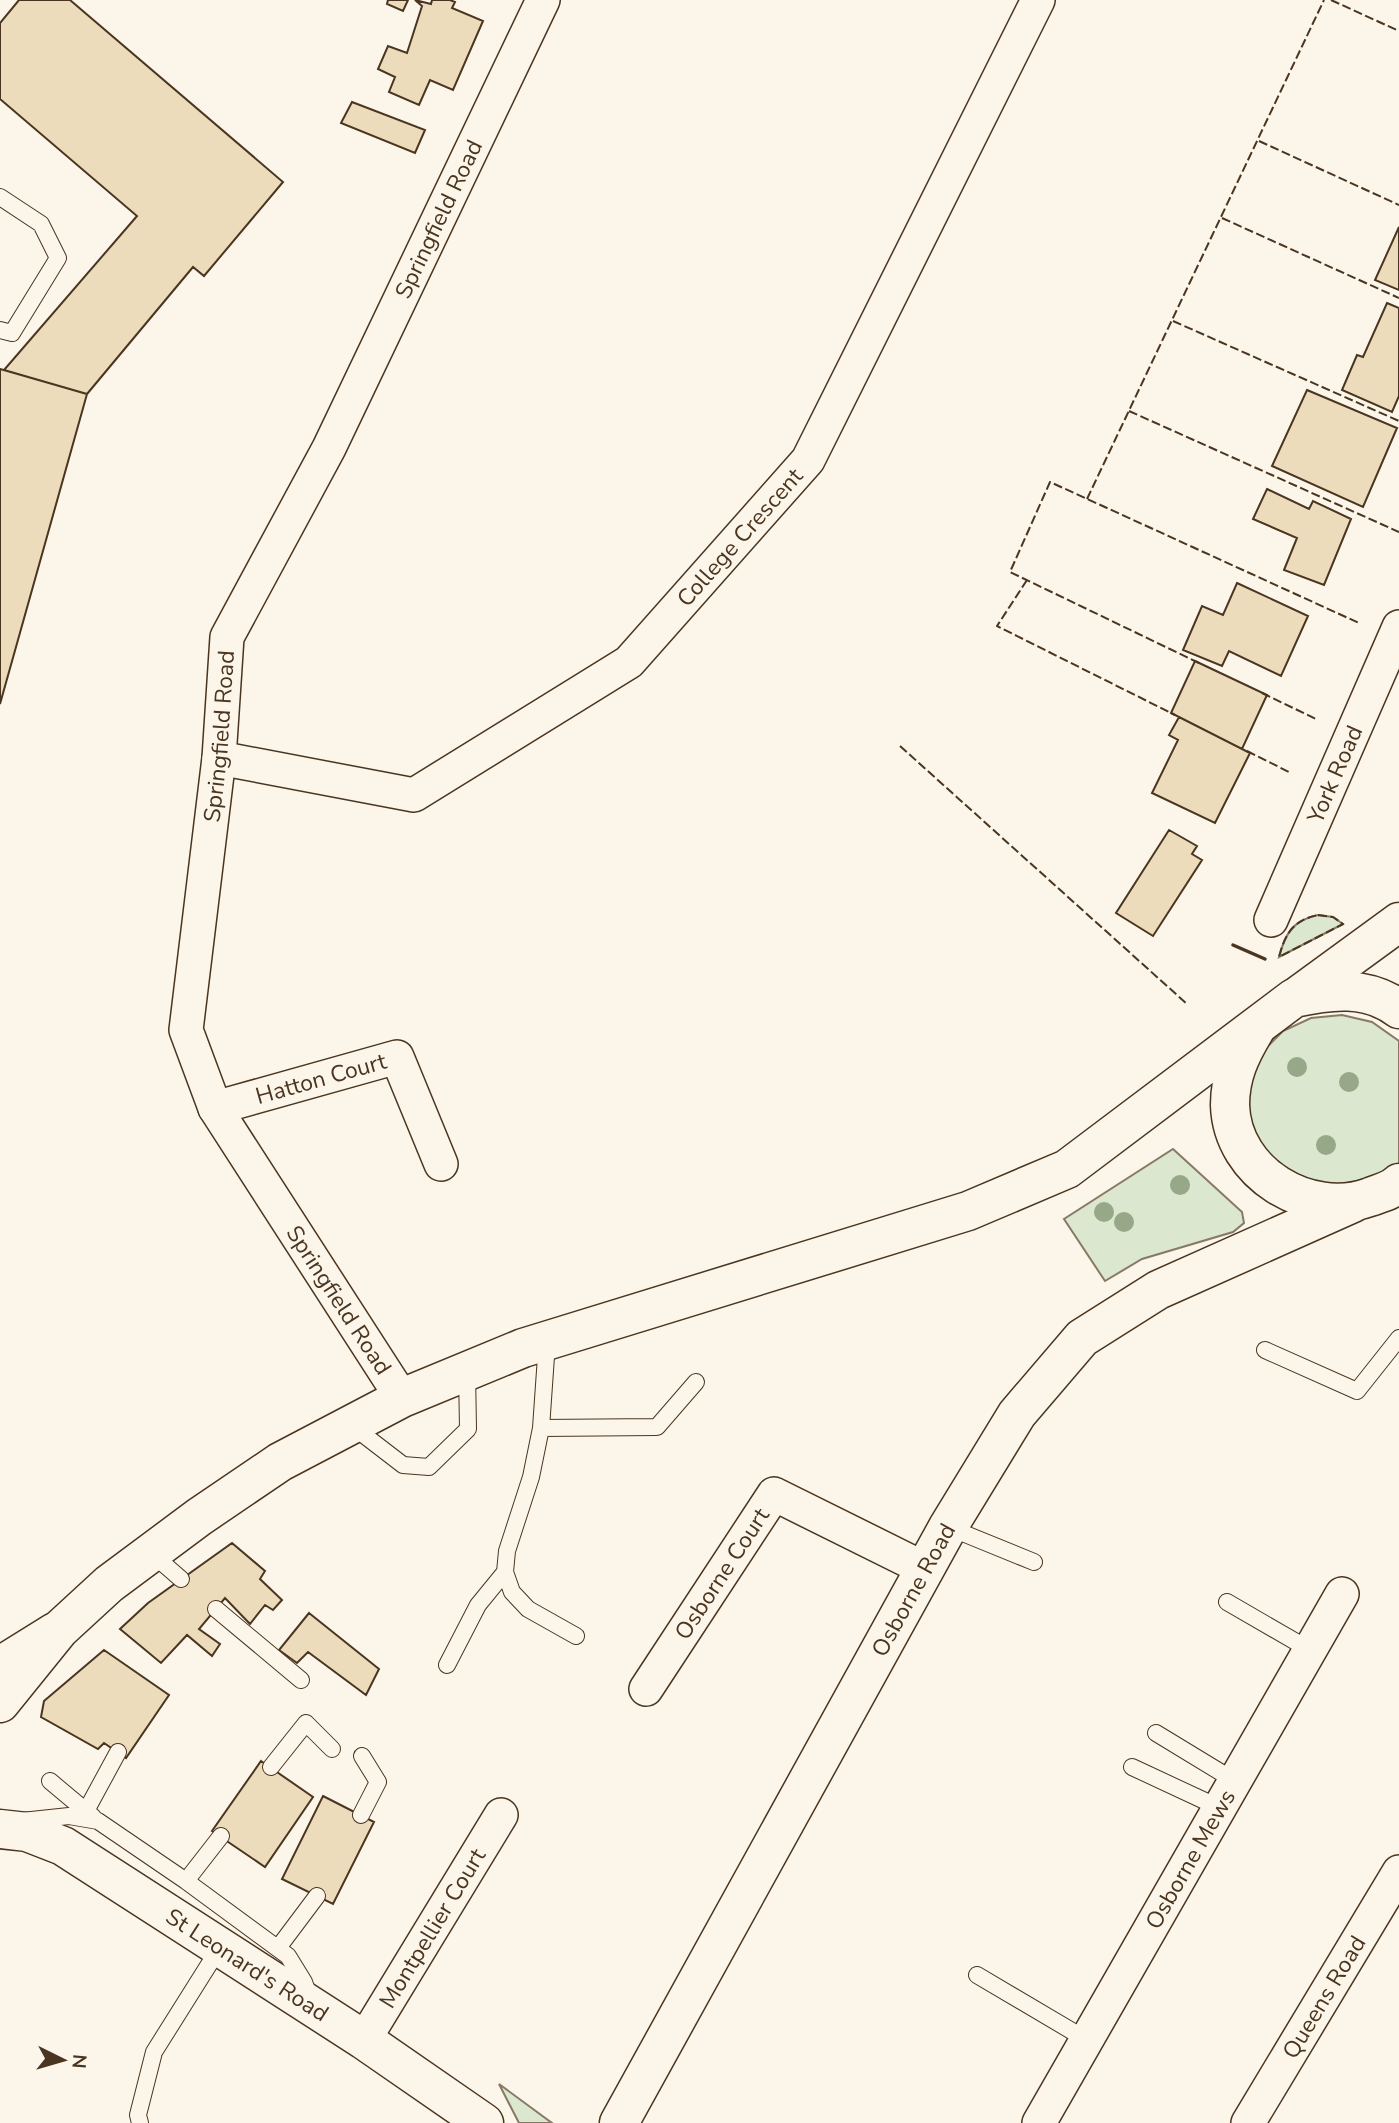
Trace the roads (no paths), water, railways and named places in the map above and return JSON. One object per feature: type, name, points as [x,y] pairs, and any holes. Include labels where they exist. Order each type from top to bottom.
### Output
[{"type":"main road","points":[[0,1703],[59,1630],[109,1584],[280,1462],[402,1398],[547,1340],[968,1211],[1067,1169],[1260,1022],[1399,922]]},
{"type":"main road","points":[[1294,998],[1331,989],[1360,992],[1399,1010]]},
{"type":"main road","points":[[1260,1022],[1235,1064],[1230,1107],[1240,1143],[1254,1166],[1283,1190],[1316,1202],[1353,1203]]},
{"type":"main road","name":"Osborne Road","points":[[619,2123],[948,1527],[1017,1415],[1082,1338],[1158,1290],[1353,1203],[1397,1187]]},
{"type":"main road","points":[[0,1666],[59,1630]]},
{"type":"main road","name":"St Leonard's Road","points":[[0,1829],[27,1832],[63,1846],[364,2040],[484,2123]]},
{"type":"street","name":"College Crescent","points":[[219,758],[414,795],[629,662],[808,460],[1038,0]]},
{"type":"street","name":"Springfield Road","points":[[402,1398],[215,1108],[186,1030],[219,758],[227,637],[329,448],[531,4]]},
{"type":"street","name":"York Road","points":[[1271,920],[1399,627]]},
{"type":"street","name":"Hatton Court","points":[[215,1108],[397,1057],[441,1164]]},
{"type":"street","name":"Osborne Court","points":[[646,1689],[774,1494],[925,1569]]},
{"type":"street","name":"Osborne Mews","points":[[1040,2123],[1342,1594]]},
{"type":"street","name":"Montpellier Court","points":[[364,2040],[501,1815]]},
{"type":"street","name":"Queens Road","points":[[1248,2123],[1399,1872]]},
{"type":"lane","points":[[0,197],[41,224],[58,258],[12,333],[0,330]]},
{"type":"lane","points":[[1265,1350],[1357,1391],[1399,1338]]},
{"type":"lane","points":[[547,1340],[541,1428],[531,1477],[507,1551],[505,1572],[512,1592],[528,1609],[576,1636]]},
{"type":"lane","points":[[351,1425],[403,1465],[429,1467],[468,1429],[467,1371]]},
{"type":"lane","points":[[541,1428],[657,1427],[696,1382]]},
{"type":"lane","points":[[948,1527],[1034,1562]]},
{"type":"lane","points":[[151,1553],[181,1579]]},
{"type":"lane","points":[[447,1665],[478,1605],[505,1572]]},
{"type":"lane","points":[[1227,1602],[1310,1650]]},
{"type":"lane","points":[[216,1609],[301,1680]]},
{"type":"lane","points":[[271,1767],[306,1723],[331,1749]]},
{"type":"lane","points":[[1156,1733],[1228,1795]]},
{"type":"lane","points":[[92,1816],[118,1752]]},
{"type":"lane","points":[[361,1815],[378,1782],[362,1756]]},
{"type":"lane","points":[[1132,1767],[1228,1795]]},
{"type":"lane","points":[[50,1781],[92,1816],[288,1956],[304,1982],[312,2006]]},
{"type":"lane","points":[[0,1829],[32,1817],[92,1816]]},
{"type":"lane","points":[[186,1881],[221,1836]]},
{"type":"lane","points":[[278,1948],[317,1896]]},
{"type":"lane","points":[[141,2123],[138,2115],[154,2052],[220,1947]]},
{"type":"lane","points":[[977,1975],[1087,2040]]}]
